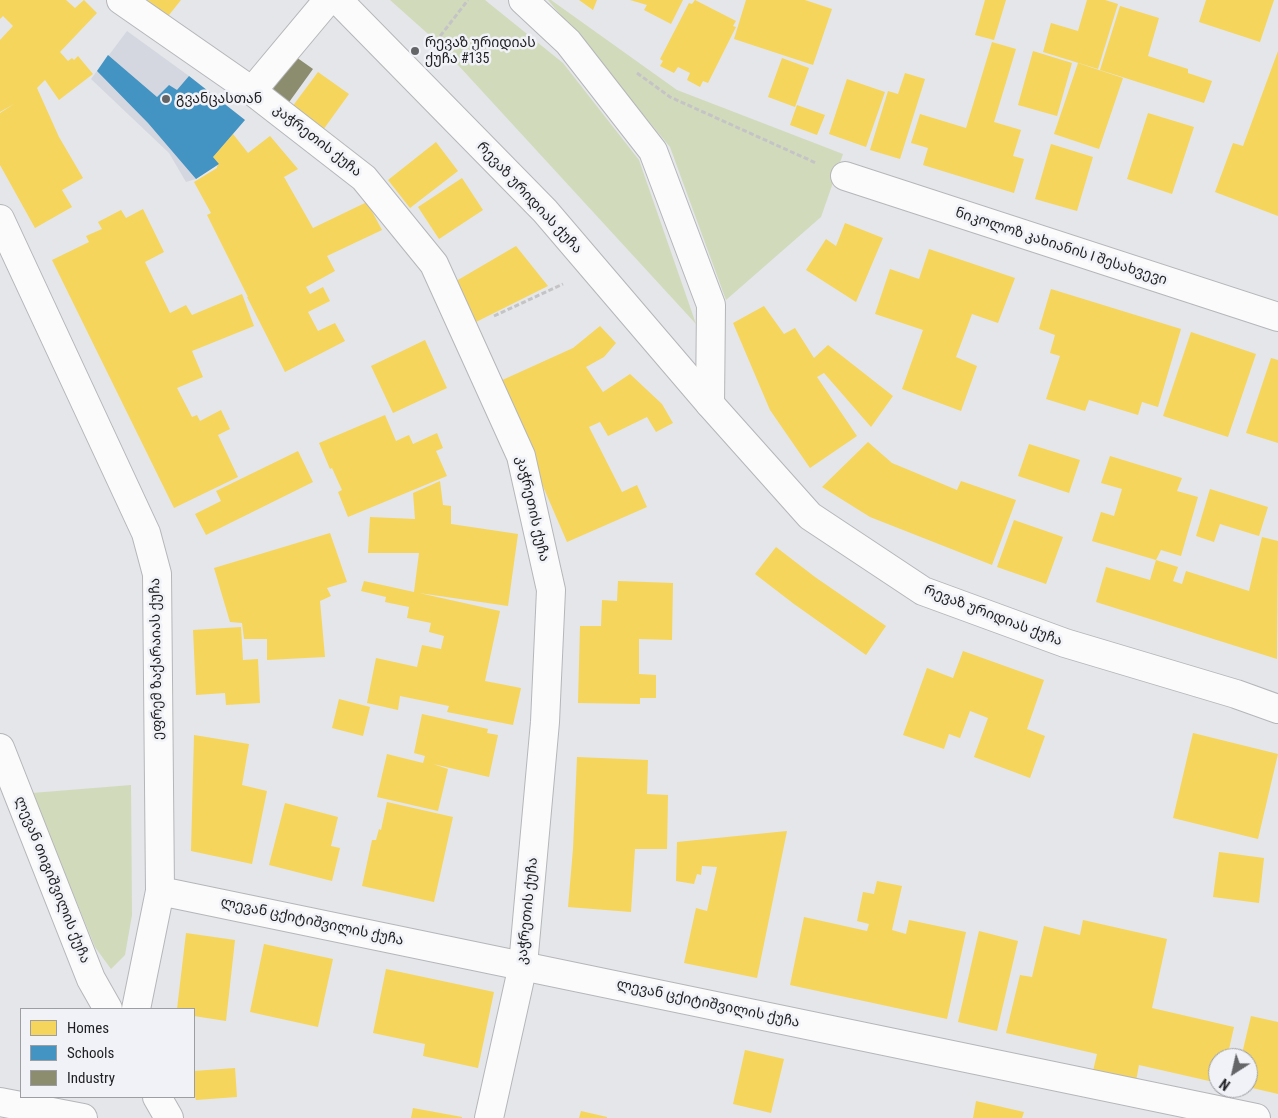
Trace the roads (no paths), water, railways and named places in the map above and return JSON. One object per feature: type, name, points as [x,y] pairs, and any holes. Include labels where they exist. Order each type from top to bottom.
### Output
[{"type":"street","name":"კაჭრეთის ქუჩა","points":[[121,0],[252,90],[364,178],[434,264],[521,456],[551,590],[545,722],[523,965],[489,1118]]},
{"type":"street","points":[[252,90],[328,0]]},
{"type":"street","name":"რევაზ ურიდიას ქუჩა","points":[[338,0],[545,211],[710,404],[810,516],[923,591],[1065,643],[1236,694],[1278,709]]},
{"type":"street","points":[[523,0],[568,42],[652,151],[711,305],[710,404]]},
{"type":"street","name":"ნიკოლოზ კახიანის I შესახვევი","points":[[845,176],[1278,317]]},
{"type":"street","name":"ეფრემ ზაქარაიას ქუჩა","points":[[0,219],[146,532],[157,574],[160,891],[136,1008]]},
{"type":"street","name":"ლევან თიგიშვილის ქუჩა","points":[[0,748],[91,979],[107,1008]]},
{"type":"street","name":"ლევან ცქიტიშვილის ქუჩა","points":[[160,891],[1256,1118]]},
{"type":"street","points":[[158,1098],[169,1118]]},
{"type":"street","points":[[0,1102],[83,1118]]},
{"type":"place","name":"რევაზ ურიდიას ქუჩა #135","points":[[415,51]]},
{"type":"place","name":"გვანცასთან","points":[[166,99]]}]
